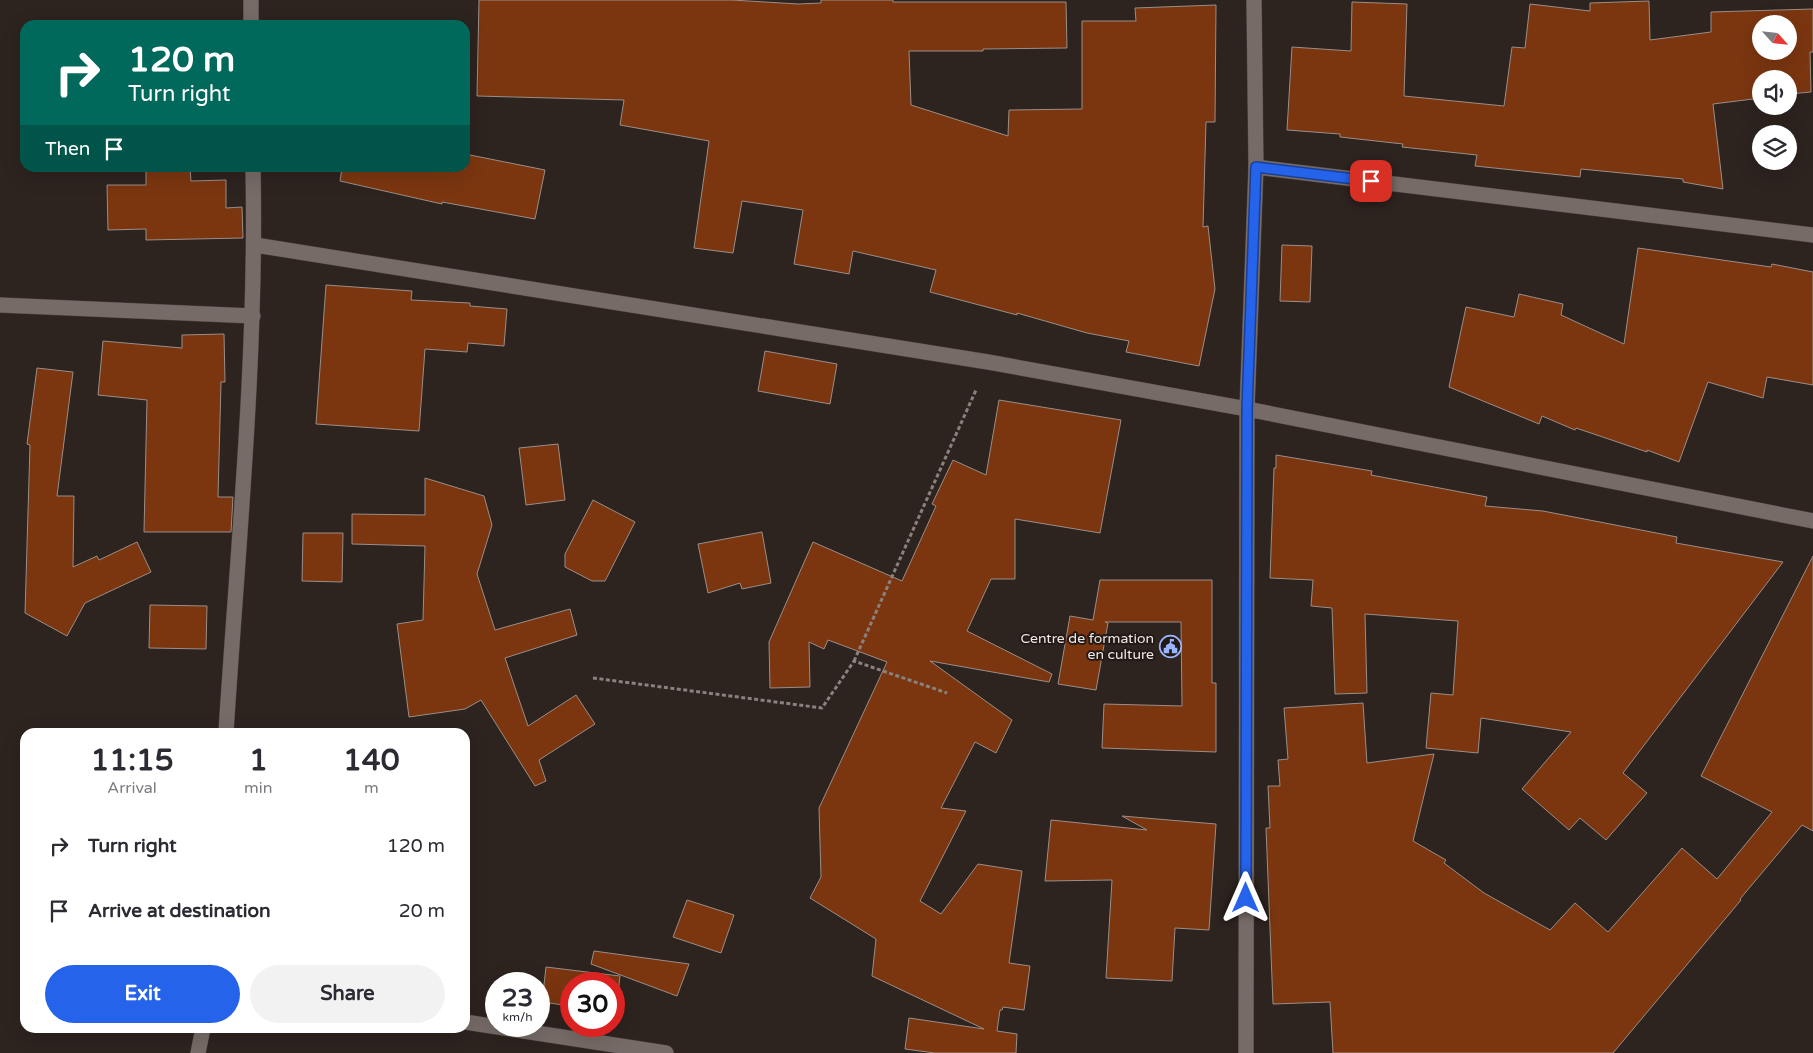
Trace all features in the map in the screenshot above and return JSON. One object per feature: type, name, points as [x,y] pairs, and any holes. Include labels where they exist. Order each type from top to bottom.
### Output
[{"type":"street","points":[[251,0],[251,20]]},
{"type":"street","points":[[1246,1053],[1247,409],[1256,167],[1254,0]]},
{"type":"street","points":[[1256,167],[1813,235]]},
{"type":"street","points":[[226,728],[253,316],[254,172]]},
{"type":"street","points":[[255,245],[988,362],[1247,409],[1813,521]]},
{"type":"street","points":[[0,305],[253,316]]},
{"type":"street","points":[[470,1023],[666,1053]]},
{"type":"street","points":[[198,1053],[202,1033]]},
{"type":"path","points":[[594,678],[822,708],[854,661],[988,362]]},
{"type":"path","points":[[854,661],[947,693]]},
{"type":"building","points":[[479,0],[732,0],[798,4],[821,3],[821,0],[1066,2],[1067,48],[909,51],[911,105],[1008,136],[1009,110],[1082,109],[1082,21],[1136,21],[1135,8],[1216,5],[1215,122],[1206,122],[1203,227],[1208,226],[1215,289],[1199,366],[1126,352],[1129,341],[1087,333],[1017,313],[1017,315],[930,292],[936,270],[853,251],[849,274],[794,264],[803,210],[742,201],[733,253],[694,248],[709,141],[620,125],[624,100],[477,96]]},
{"type":"building","points":[[1649,1],[1650,40],[1711,32],[1711,12],[1813,9],[1813,52],[1810,52],[1811,92],[1797,93],[1797,70],[1752,70],[1752,99],[1713,104],[1723,189],[1683,182],[1683,179],[1581,169],[1580,177],[1475,166],[1477,155],[1402,147],[1403,144],[1340,137],[1340,134],[1287,130],[1292,47],[1351,51],[1352,2],[1407,4],[1404,96],[1504,106],[1512,47],[1525,48],[1530,4],[1590,11],[1590,3]]},
{"type":"building","points":[[470,155],[545,170],[535,219],[442,202],[442,204],[340,181],[341,172],[470,172]]},
{"type":"building","points":[[146,172],[190,172],[191,181],[226,180],[226,208],[242,207],[243,238],[146,240],[146,229],[108,230],[107,185],[146,185]]},
{"type":"building","points":[[1282,245],[1312,246],[1310,302],[1280,301]]},
{"type":"building","points":[[1638,248],[1771,267],[1772,264],[1813,272],[1813,385],[1767,377],[1763,398],[1708,382],[1679,462],[1576,428],[1575,430],[1542,416],[1539,424],[1449,387],[1466,307],[1514,317],[1519,294],[1563,304],[1561,315],[1624,344]]},
{"type":"building","points":[[326,285],[412,291],[411,300],[470,303],[470,306],[507,309],[504,346],[468,343],[467,352],[425,349],[419,431],[316,424]]},
{"type":"building","points":[[224,334],[225,382],[221,382],[218,497],[233,497],[231,532],[144,532],[147,400],[98,395],[103,341],[182,348],[182,335]]},
{"type":"building","points":[[765,351],[837,364],[830,404],[758,391]]},
{"type":"building","points":[[37,368],[73,372],[57,496],[74,496],[73,567],[97,556],[99,560],[137,542],[151,572],[85,603],[67,636],[25,613],[30,445],[27,444]]},
{"type":"building","points":[[999,400],[1121,420],[1100,533],[1015,519],[1015,579],[991,579],[967,631],[1052,674],[1049,682],[930,661],[1012,720],[996,753],[975,742],[941,808],[966,811],[920,901],[941,914],[978,864],[1022,871],[1009,963],[1030,966],[1024,1010],[1003,1007],[1000,1010],[997,1031],[1017,1034],[1016,1053],[935,1053],[905,1049],[909,1018],[984,1029],[872,976],[876,939],[810,898],[821,877],[819,808],[887,662],[828,640],[824,649],[809,642],[810,687],[770,688],[769,642],[813,542],[902,581],[936,506],[932,504],[953,460],[986,475]]},
{"type":"building","points":[[558,444],[565,500],[526,505],[519,448]]},
{"type":"building","points":[[1276,455],[1372,471],[1371,475],[1487,497],[1485,506],[1543,511],[1677,537],[1676,543],[1783,562],[1623,773],[1647,793],[1606,840],[1580,818],[1569,830],[1522,789],[1571,732],[1481,718],[1478,753],[1426,748],[1431,693],[1453,695],[1458,621],[1365,614],[1367,693],[1335,694],[1332,608],[1311,606],[1313,580],[1270,578]]},
{"type":"building","points":[[425,478],[484,496],[492,525],[477,574],[495,630],[570,609],[577,635],[505,658],[528,726],[576,695],[595,724],[539,760],[546,781],[535,786],[481,700],[465,709],[409,717],[397,624],[423,620],[425,546],[352,544],[352,514],[425,515]]},
{"type":"building","points":[[593,500],[635,522],[605,581],[592,581],[565,567],[565,554]]},
{"type":"building","points":[[762,532],[771,583],[742,589],[740,583],[708,593],[698,544]]},
{"type":"building","points":[[303,533],[343,533],[342,582],[302,581]]},
{"type":"building","points":[[1813,556],[1813,831],[1802,825],[1613,1053],[1333,1053],[1330,1002],[1273,1004],[1266,828],[1270,828],[1268,786],[1280,786],[1278,760],[1288,759],[1284,708],[1363,703],[1367,763],[1434,754],[1413,841],[1446,860],[1444,863],[1484,893],[1550,930],[1575,903],[1608,932],[1682,848],[1717,879],[1772,812],[1701,776]]},
{"type":"building","points":[[1100,580],[1212,580],[1212,683],[1216,683],[1216,752],[1102,748],[1104,704],[1182,706],[1181,622],[1105,622],[1108,623],[1096,690],[1058,684],[1070,616],[1093,620]]},
{"type":"building","points":[[150,605],[207,606],[206,649],[149,648]]},
{"type":"building","points":[[1122,816],[1216,824],[1209,930],[1175,928],[1172,981],[1106,978],[1112,880],[1045,881],[1051,820],[1147,830]]},
{"type":"building","points":[[687,900],[734,915],[721,953],[673,937]]},
{"type":"building","points":[[594,951],[689,964],[677,996],[625,977],[625,972],[612,972],[591,964]]},
{"type":"building","points":[[546,967],[587,972],[560,972],[560,1004],[550,1003],[550,972],[545,972]]},
{"type":"place","name":"Centre de formation en culture","points":[[1170,646]]},
{"type":"route","points":[[1246,898],[1247,409],[1256,167],[1371,181]]}]
